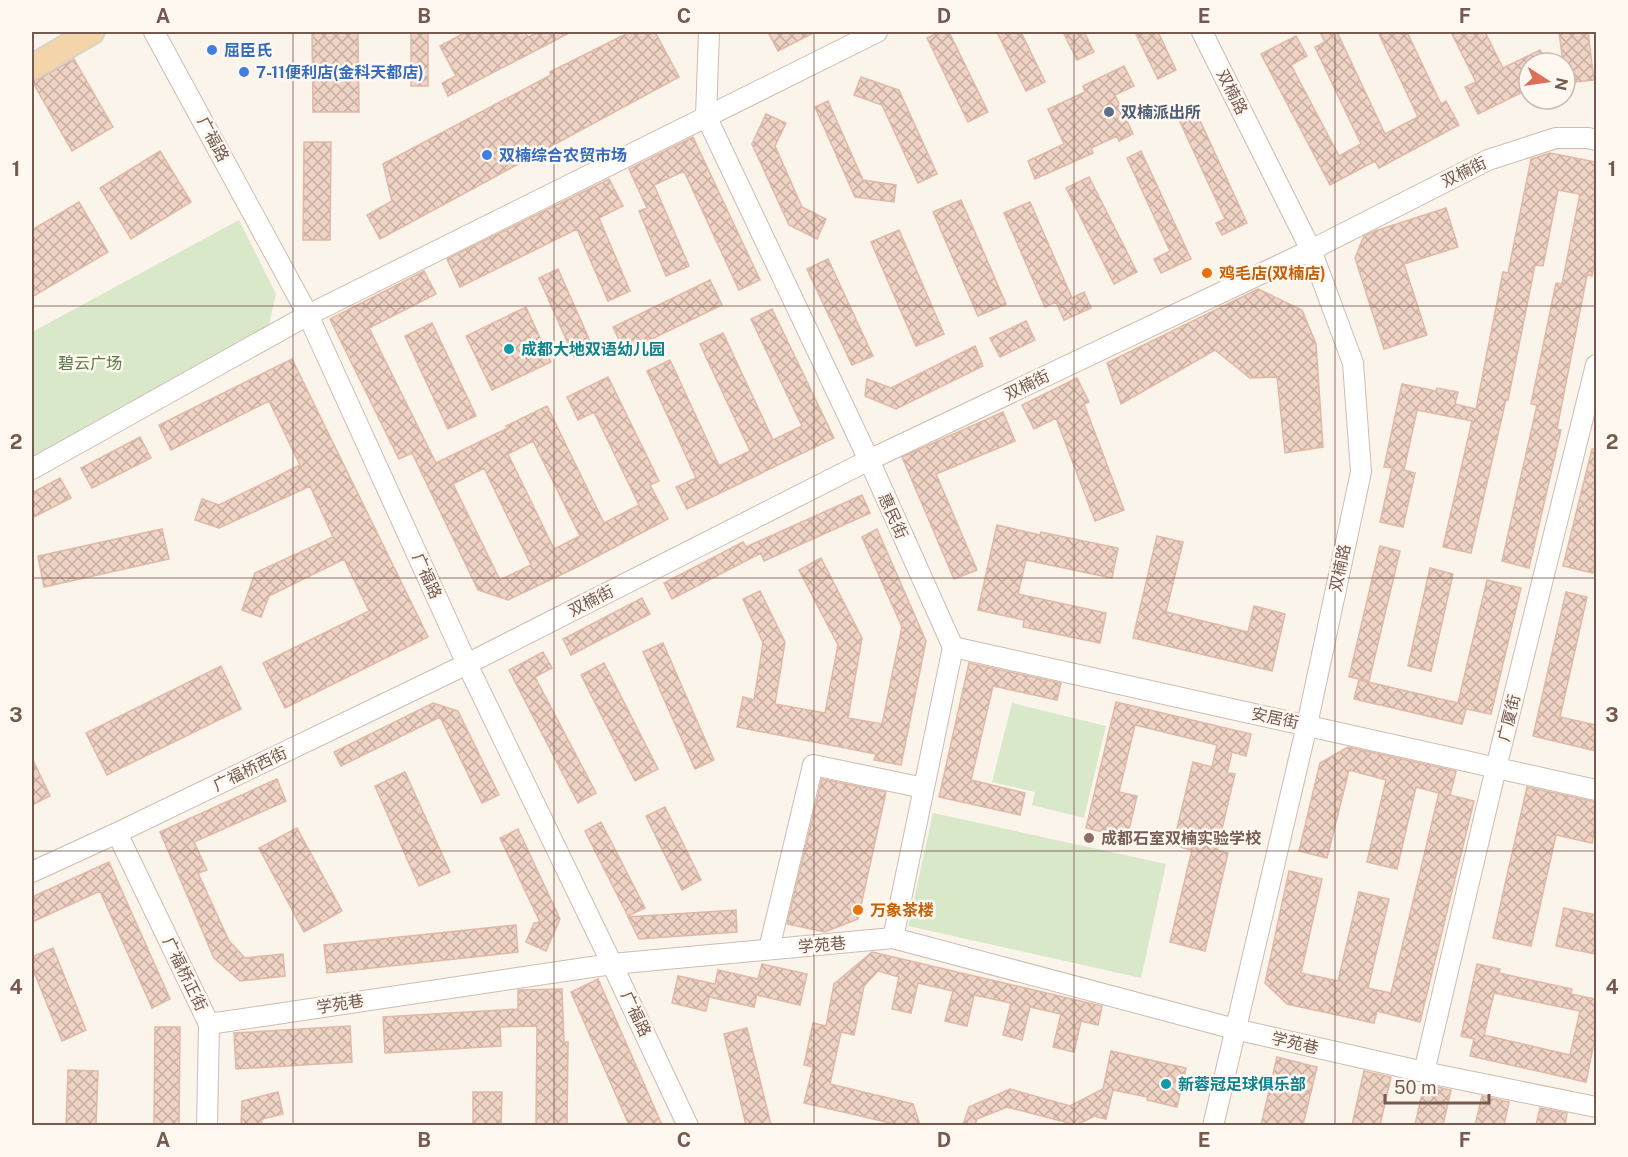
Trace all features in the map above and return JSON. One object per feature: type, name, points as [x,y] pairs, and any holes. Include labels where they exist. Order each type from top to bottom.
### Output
[{"type":"main road","points":[[32,67],[92,32]]},
{"type":"street","name":"广福路","points":[[154,32],[308,315],[467,664],[688,1125]]},
{"type":"street","points":[[706,116],[709,32]]},
{"type":"street","points":[[32,470],[308,315],[877,32]]},
{"type":"street","name":"双楠路","points":[[1202,32],[1311,250],[1353,363],[1360,472],[1307,725],[1213,1125]]},
{"type":"street","name":"惠民街","points":[[706,116],[953,647]]},
{"type":"street","name":"双楠街","points":[[467,664],[868,460],[1311,250],[1488,160],[1556,138],[1596,140]]},
{"type":"street","name":"广厦街","points":[[1424,1072],[1496,768],[1596,365]]},
{"type":"street","points":[[893,938],[953,647]]},
{"type":"street","name":"安居街","points":[[953,647],[1596,790]]},
{"type":"street","name":"广福桥西街","points":[[32,872],[467,664]]},
{"type":"street","points":[[769,950],[813,765],[924,789]]},
{"type":"street","name":"广福桥正街","points":[[117,833],[209,1024],[207,1125]]},
{"type":"street","name":"学苑巷","points":[[209,1024],[612,964],[893,938],[1235,1029],[1424,1072],[1596,1107]]},
{"type":"green space","name":"碧云广场","points":[[239,220],[276,294],[269,325],[32,458],[32,332]]},
{"type":"green space","points":[[1012,703],[1106,726],[1084,818],[1032,805],[1035,792],[992,782]]},
{"type":"green space","points":[[933,813],[1166,864],[1141,978],[908,926]]},
{"type":"building","points":[[312,32],[358,32],[359,112],[313,112]]},
{"type":"building","points":[[411,32],[428,32],[428,86],[411,86]]},
{"type":"building","points":[[466,32],[525,32],[528,37],[539,32],[571,32],[448,96],[442,83],[456,76],[440,46]]},
{"type":"building","points":[[630,32],[655,32],[679,77],[380,239],[367,215],[392,201],[383,164],[551,75],[550,72]]},
{"type":"building","points":[[768,32],[815,32],[778,51]]},
{"type":"building","points":[[941,32],[949,32],[988,112],[968,122],[927,38]]},
{"type":"building","points":[[997,32],[1021,32],[1045,82],[1026,91]]},
{"type":"building","points":[[1063,32],[1084,32],[1094,52],[1077,60]]},
{"type":"building","points":[[1135,32],[1158,32],[1176,70],[1158,79]]},
{"type":"building","points":[[1320,32],[1337,32],[1385,134],[1418,117],[1378,32],[1407,32],[1441,104],[1446,101],[1459,125],[1379,168],[1375,161],[1330,185],[1261,54],[1296,36],[1307,56],[1291,65],[1339,156],[1361,144],[1315,47],[1325,42]]},
{"type":"building","points":[[1451,32],[1485,32],[1503,68],[1517,61],[1517,95],[1478,114],[1465,87],[1476,82]]},
{"type":"building","points":[[1559,32],[1588,32],[1594,80],[1577,82],[1577,51],[1561,51]]},
{"type":"building","points":[[74,59],[113,127],[72,151],[32,81]]},
{"type":"building","points":[[1124,66],[1134,86],[1115,95],[1133,134],[1119,141],[1117,136],[1091,148],[1093,153],[1035,179],[1028,161],[1064,144],[1048,109],[1085,92],[1083,86]]},
{"type":"building","points":[[861,77],[899,90],[937,174],[918,183],[882,105],[854,95]]},
{"type":"building","points":[[828,101],[863,180],[896,185],[894,202],[855,197],[815,107]]},
{"type":"building","points":[[1192,103],[1247,223],[1222,235],[1216,223],[1225,219],[1175,111]]},
{"type":"building","points":[[766,114],[786,123],[775,146],[802,207],[826,219],[817,239],[789,225],[752,144]]},
{"type":"building","points":[[693,137],[760,280],[739,290],[684,171],[654,185],[689,266],[666,276],[639,211],[647,208],[629,169]]},
{"type":"building","points":[[304,142],[331,142],[330,240],[303,240]]},
{"type":"building","points":[[160,151],[191,202],[131,239],[100,188]]},
{"type":"building","points":[[1141,151],[1191,259],[1161,273],[1154,259],[1170,251],[1127,158]]},
{"type":"building","points":[[1550,153],[1596,162],[1596,255],[1592,276],[1587,275],[1557,429],[1561,430],[1529,568],[1502,561],[1537,405],[1531,404],[1556,283],[1562,284],[1580,194],[1558,190],[1543,266],[1535,265],[1508,400],[1506,399],[1471,553],[1443,547],[1472,421],[1417,410],[1404,470],[1415,473],[1403,527],[1380,522],[1392,468],[1384,467],[1402,384],[1436,391],[1437,388],[1458,392],[1455,404],[1476,409],[1503,272],[1508,273],[1531,159]]},
{"type":"building","points":[[1089,177],[1137,272],[1114,284],[1066,188]]},
{"type":"building","points":[[609,179],[623,206],[599,218],[630,291],[608,301],[577,229],[460,287],[447,259]]},
{"type":"building","points":[[961,200],[1006,304],[978,316],[933,212]]},
{"type":"building","points":[[79,202],[108,252],[32,297],[32,230]]},
{"type":"building","points":[[1030,202],[1072,298],[1084,292],[1091,308],[1064,320],[1056,302],[1045,307],[1004,213]]},
{"type":"building","points":[[1446,208],[1458,247],[1404,264],[1427,335],[1384,349],[1355,258],[1364,236]]},
{"type":"building","points":[[899,230],[944,334],[916,346],[871,242]]},
{"type":"building","points":[[828,259],[873,356],[852,365],[807,269]]},
{"type":"building","points":[[558,269],[593,348],[574,357],[539,278]]},
{"type":"building","points":[[424,271],[436,294],[369,328],[436,463],[547,406],[604,523],[639,505],[594,412],[578,420],[567,397],[608,377],[659,481],[650,485],[668,519],[508,600],[478,590],[412,453],[399,459],[330,319]],"holes":[[[533,441],[580,536],[554,549],[508,454]],[[484,468],[531,565],[500,580],[453,484]]]},
{"type":"building","points":[[710,280],[722,305],[625,352],[613,327]]},
{"type":"building","points":[[1258,289],[1302,310],[1316,344],[1323,447],[1285,453],[1277,377],[1250,378],[1215,350],[1121,404],[1107,363]]},
{"type":"building","name":"成都大地双语幼儿园","points":[[526,307],[551,362],[492,390],[466,336]]},
{"type":"building","points":[[772,309],[834,438],[687,509],[676,487],[696,478],[647,371],[670,360],[719,466],[750,451],[700,344],[723,333],[773,440],[802,426],[751,319]]},
{"type":"building","points":[[1026,321],[1035,340],[1000,357],[990,338]]},
{"type":"building","points":[[432,323],[476,416],[448,429],[405,336]]},
{"type":"building","points":[[975,346],[983,366],[896,409],[865,396],[867,379],[891,388]]},
{"type":"building","points":[[292,359],[428,637],[285,708],[263,663],[369,611],[344,559],[269,596],[261,617],[242,610],[255,573],[333,537],[310,486],[219,528],[195,520],[202,499],[219,505],[300,465],[269,401],[171,450],[159,425]]},
{"type":"building","points":[[1077,378],[1089,402],[1084,404],[1124,510],[1095,521],[1056,418],[1034,429],[1022,405]]},
{"type":"building","points":[[1003,412],[1015,441],[936,474],[977,570],[954,579],[902,457]]},
{"type":"building","points":[[140,437],[151,458],[92,488],[81,468]]},
{"type":"building","points":[[1592,449],[1596,449],[1596,560],[1593,573],[1563,566]]},
{"type":"building","points":[[60,478],[71,498],[32,518],[32,493]]},
{"type":"building","points":[[862,495],[870,513],[764,561],[761,553],[672,599],[664,583],[743,542],[746,547]]},
{"type":"building","points":[[997,525],[1118,548],[1112,578],[1026,560],[1018,594],[1106,613],[1100,643],[1023,627],[1024,620],[978,610]]},
{"type":"building","points":[[162,529],[169,559],[44,587],[38,556]]},
{"type":"building","points":[[877,529],[926,641],[901,765],[874,760],[876,754],[737,727],[743,697],[754,700],[763,643],[743,599],[760,591],[785,642],[775,704],[825,713],[838,645],[799,570],[821,558],[862,638],[848,718],[882,724],[902,627],[862,537]]},
{"type":"building","points":[[1157,536],[1183,542],[1166,612],[1248,632],[1254,606],[1285,614],[1272,671],[1133,638]]},
{"type":"building","points":[[1380,546],[1400,551],[1369,681],[1349,677]]},
{"type":"building","points":[[1430,568],[1453,574],[1431,671],[1408,666]]},
{"type":"building","points":[[1487,580],[1521,588],[1491,714],[1466,709],[1462,724],[1354,699],[1359,680],[1458,703]]},
{"type":"building","points":[[1566,592],[1587,597],[1560,717],[1596,725],[1596,751],[1533,736]]},
{"type":"building","points":[[642,598],[650,614],[571,655],[563,639]]},
{"type":"building","points":[[663,643],[714,760],[695,769],[643,652]]},
{"type":"building","points":[[543,652],[552,668],[535,677],[596,793],[578,803],[509,670]]},
{"type":"building","points":[[604,663],[658,769],[635,781],[581,675]]},
{"type":"building","points":[[969,663],[1061,683],[1057,700],[993,686],[971,780],[1025,793],[1020,815],[939,797]]},
{"type":"building","points":[[221,666],[241,709],[107,775],[86,733]]},
{"type":"building","points":[[1116,702],[1251,734],[1246,756],[1232,752],[1227,773],[1235,774],[1217,850],[1228,853],[1205,951],[1170,942],[1192,850],[1173,845],[1193,762],[1212,767],[1217,745],[1135,725],[1119,792],[1137,796],[1127,838],[1086,828]]},
{"type":"building","points":[[433,703],[458,711],[499,795],[482,803],[440,717],[341,766],[334,752]]},
{"type":"building","points":[[1348,747],[1456,771],[1450,795],[1474,801],[1420,1022],[1377,1011],[1374,1023],[1287,1004],[1265,983],[1289,871],[1322,879],[1301,973],[1338,981],[1359,892],[1389,899],[1368,988],[1391,993],[1439,793],[1416,787],[1397,869],[1367,862],[1386,780],[1349,770],[1327,858],[1299,851],[1320,763]]},
{"type":"building","points":[[32,758],[50,796],[32,805]]},
{"type":"building","points":[[405,772],[450,872],[419,886],[375,786]]},
{"type":"building","points":[[277,779],[286,801],[194,842],[207,870],[198,873],[229,941],[245,958],[283,954],[285,976],[240,981],[214,958],[160,832]]},
{"type":"building","points":[[822,779],[886,792],[858,919],[825,932],[787,924]]},
{"type":"building","points":[[1527,787],[1596,802],[1596,821],[1592,843],[1556,835],[1531,946],[1493,938]]},
{"type":"building","points":[[665,807],[701,880],[682,890],[646,816]]},
{"type":"building","points":[[601,822],[645,908],[628,916],[585,831]]},
{"type":"building","points":[[297,828],[342,911],[304,932],[259,848]]},
{"type":"building","points":[[518,829],[560,919],[546,951],[526,942],[534,923],[540,922],[500,838]]},
{"type":"building","points":[[109,862],[170,999],[152,1008],[100,891],[32,922],[32,897]]},
{"type":"building","points":[[1564,908],[1596,915],[1596,954],[1556,946]]},
{"type":"building","points":[[736,910],[737,932],[639,939],[628,917]]},
{"type":"building","points":[[516,925],[518,952],[327,973],[324,945]]},
{"type":"building","points":[[53,948],[86,1030],[62,1041],[32,967],[32,957]]},
{"type":"building","points":[[872,952],[1102,1006],[1098,1025],[1081,1021],[1074,1052],[1053,1047],[1061,1014],[1030,1007],[1022,1040],[1003,1035],[1011,1003],[974,995],[967,1026],[945,1021],[953,991],[918,983],[911,1013],[892,1009],[899,977],[878,971],[864,986],[854,1035],[841,1032],[830,1084],[913,1104],[920,1125],[899,1125],[804,1103],[813,1067],[804,1065],[813,1023],[826,1026],[834,984]]},
{"type":"building","points":[[762,964],[807,974],[800,1005],[757,995],[754,1007],[709,997],[706,1011],[672,1003],[678,976],[715,984],[718,970],[758,979]]},
{"type":"building","points":[[1477,964],[1500,969],[1499,973],[1572,989],[1571,994],[1596,999],[1596,1033],[1586,1082],[1470,1056],[1474,1039],[1461,1036]],"holes":[[[1494,993],[1580,1011],[1570,1055],[1484,1035]]]},
{"type":"building","points":[[598,979],[662,1125],[629,1125],[571,992]]},
{"type":"building","points":[[562,989],[564,1042],[568,1042],[567,1125],[536,1125],[537,1026],[500,1027],[501,1046],[385,1053],[383,1017],[518,1009],[518,990]]},
{"type":"building","points":[[350,1026],[352,1062],[236,1069],[234,1033]]},
{"type":"building","points":[[155,1027],[180,1027],[179,1125],[154,1125]]},
{"type":"building","points":[[747,1028],[771,1125],[746,1125],[724,1034]]},
{"type":"building","points":[[1111,1051],[1186,1068],[1177,1107],[1147,1100],[1147,1097],[1113,1090],[1106,1119],[1097,1117],[1097,1115],[1076,1125],[1007,1107],[977,1119],[975,1125],[963,1125],[969,1107],[1010,1089],[1070,1106],[1103,1089]]},
{"type":"building","points":[[1277,1057],[1317,1067],[1303,1125],[1261,1125]]},
{"type":"building","points":[[68,1070],[98,1071],[96,1125],[66,1125]]},
{"type":"building","points":[[1364,1071],[1391,1077],[1380,1125],[1352,1125]]},
{"type":"building","points":[[1424,1084],[1451,1090],[1443,1125],[1415,1125]]},
{"type":"building","points":[[278,1092],[283,1114],[262,1119],[261,1125],[241,1125],[242,1101]]},
{"type":"building","points":[[473,1092],[502,1092],[501,1125],[473,1125]]},
{"type":"building","points":[[1482,1096],[1509,1102],[1504,1125],[1475,1125]]},
{"type":"building","points":[[1540,1108],[1567,1113],[1565,1125],[1536,1125]]},
{"type":"place","name":"屈臣氏","points":[[212,50]]},
{"type":"place","name":"7-11便利店(金科天都店)","points":[[244,72]]},
{"type":"place","name":"双楠派出所","points":[[1109,112]]},
{"type":"place","name":"双楠综合农贸市场","points":[[487,155]]},
{"type":"place","name":"鸡毛店(双楠店)","points":[[1207,273]]},
{"type":"place","name":"成都大地双语幼儿园","points":[[509,349]]},
{"type":"place","name":"成都石室双楠实验学校","points":[[1089,838]]},
{"type":"place","name":"万象茶楼","points":[[858,910]]},
{"type":"place","name":"新蓉冠足球俱乐部","points":[[1166,1084]]}]
